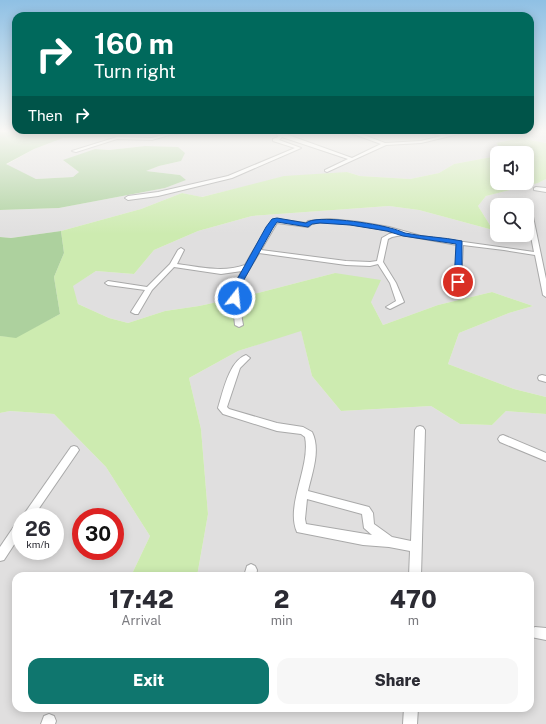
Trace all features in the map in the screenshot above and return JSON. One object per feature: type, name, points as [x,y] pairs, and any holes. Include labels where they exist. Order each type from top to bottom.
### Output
[{"type":"street","points":[[128,198],[158,194],[230,177],[256,166]]},
{"type":"street","points":[[327,171],[337,166]]},
{"type":"street","points":[[536,189],[546,190]]},
{"type":"street","points":[[238,325],[235,297],[237,285],[273,222],[277,220],[308,225],[310,222],[320,221],[350,223],[389,229],[403,234],[460,243],[502,247],[537,254]]},
{"type":"street","points":[[390,308],[400,302],[390,278],[380,262],[386,238],[391,235],[403,234]]},
{"type":"street","points":[[534,238],[546,295]]},
{"type":"street","points":[[458,282],[460,243]]},
{"type":"street","points":[[135,312],[149,290],[173,265],[181,250]]},
{"type":"street","points":[[256,251],[346,263],[370,264],[380,262]]},
{"type":"street","points":[[173,265],[224,272],[239,271],[247,267]]},
{"type":"street","points":[[108,283],[149,290]]},
{"type":"street","points":[[246,358],[236,367],[222,408],[226,412],[277,427],[303,431],[309,435],[311,448],[300,513],[302,528],[363,540],[389,542],[416,547]]},
{"type":"street","points":[[416,572],[420,430]]},
{"type":"street","points":[[503,439],[546,457]]},
{"type":"street","points":[[33,508],[74,450]]},
{"type":"street","points":[[303,494],[365,510],[368,513],[368,525],[370,528],[389,542]]},
{"type":"street","points":[[0,556],[12,538]]},
{"type":"street","points":[[410,724],[411,712]]},
{"type":"shaded area","points":[[8,166],[71,166],[79,172],[73,177],[36,179]]},
{"type":"shaded area","points":[[160,166],[451,166],[439,173],[410,179],[360,176],[347,172],[239,188],[201,197],[182,193],[141,209],[61,231],[11,238],[0,237],[0,210],[59,208],[165,188],[185,180],[180,175],[145,171]]},
{"type":"shaded area","points":[[546,179],[546,397],[514,389],[448,364],[459,333],[509,313],[533,306],[492,292],[438,305],[383,325],[371,302],[335,273],[250,295],[199,306],[165,311],[128,323],[109,318],[78,304],[72,286],[96,271],[134,274],[154,250],[198,231],[252,216],[389,206],[419,210],[490,229],[490,242],[534,242],[534,198],[490,198],[490,225],[478,206],[486,196],[510,190],[534,190],[534,184]]},
{"type":"shaded area","points":[[301,330],[312,376],[341,411],[431,406],[460,424],[492,425],[506,411],[546,414],[546,724],[0,724],[0,413],[10,411],[54,414],[106,467],[150,536],[133,572],[12,572],[12,712],[534,712],[534,572],[198,572],[208,514],[201,429],[189,378],[238,351]]},
{"type":"green space","points":[[0,166],[10,166],[36,179],[73,177],[79,172],[71,166],[160,166],[146,171],[180,175],[186,180],[165,188],[59,208],[0,210]]},
{"type":"green space","points":[[451,166],[490,166],[490,190],[510,190],[486,196],[478,206],[490,225],[490,229],[419,210],[389,206],[252,216],[198,231],[154,250],[134,274],[96,271],[73,286],[78,304],[109,318],[128,323],[165,311],[199,306],[250,295],[335,273],[381,280],[371,302],[383,325],[438,305],[492,292],[533,306],[509,313],[459,333],[448,364],[514,389],[546,397],[546,414],[506,411],[492,425],[460,424],[431,406],[341,411],[312,376],[301,331],[238,351],[189,378],[201,429],[208,514],[198,572],[133,572],[150,536],[106,467],[54,414],[10,411],[0,413],[0,336],[16,337],[60,314],[54,277],[64,253],[61,231],[141,209],[182,193],[202,197],[284,176],[347,172],[360,176],[410,179],[439,173]]},
{"type":"green space","points":[[534,166],[546,166],[546,179],[534,184]]},
{"type":"green space","points":[[61,231],[64,253],[54,277],[60,314],[16,338],[0,336],[0,237],[11,238]]},
{"type":"route","points":[[235,298],[237,285],[273,222],[277,220],[308,225],[310,222],[320,221],[368,225],[389,229],[403,234],[460,243],[458,282]]}]
